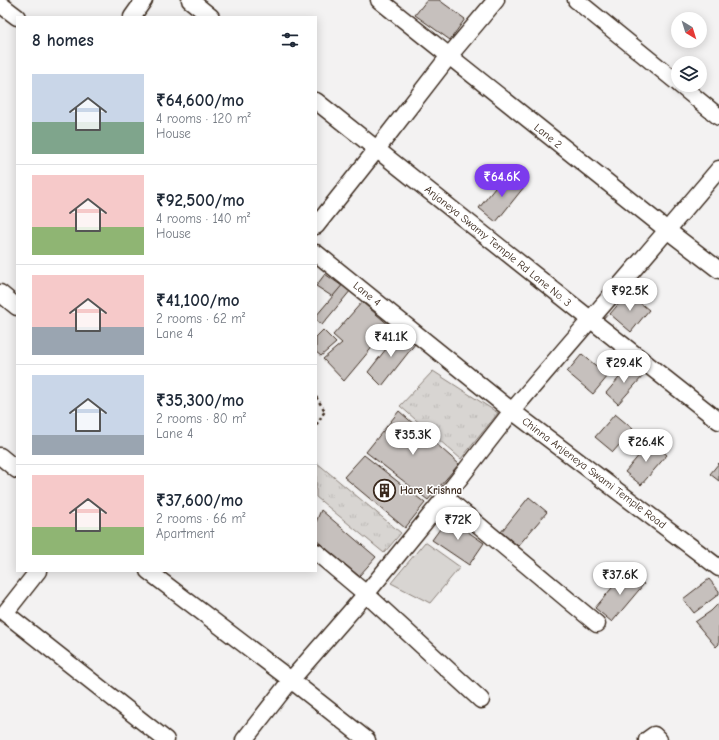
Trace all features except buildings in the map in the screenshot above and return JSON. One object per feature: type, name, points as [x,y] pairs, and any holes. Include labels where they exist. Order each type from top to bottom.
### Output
[{"type":"street","points":[[133,16],[144,0]]},
{"type":"street","points":[[190,0],[210,16]]},
{"type":"street","name":"Lane 2","points":[[379,0],[719,270]]},
{"type":"street","points":[[317,225],[449,56],[496,0]]},
{"type":"street","points":[[576,0],[671,77]]},
{"type":"street","points":[[0,4],[16,16]]},
{"type":"street","points":[[689,92],[719,117]]},
{"type":"street","name":"Anjaneya Swamy Temple Rd Lane No. 3","points":[[317,102],[719,421]]},
{"type":"street","name":"Chinna Anjeneya Swami Temple Road","points":[[719,169],[512,411],[719,568]]},
{"type":"street","name":"Lane 4","points":[[317,254],[512,411]]},
{"type":"street","points":[[0,293],[16,306]]},
{"type":"street","points":[[244,740],[291,680],[366,594],[446,496],[512,411]]},
{"type":"street","points":[[0,456],[16,469]]},
{"type":"street","points":[[446,496],[445,497],[597,624]]},
{"type":"street","points":[[317,553],[366,594],[481,700]]},
{"type":"street","points":[[37,572],[5,613],[166,740]]},
{"type":"street","points":[[149,572],[368,740]]},
{"type":"street","points":[[647,740],[654,735],[659,740]]},
{"type":"path","points":[[317,399],[324,411],[317,423]]},
{"type":"green space","points":[[433,371],[498,413],[461,459],[400,406]]},
{"type":"green space","points":[[317,463],[401,533],[384,553],[317,498]]},
{"type":"green space","points":[[425,542],[460,567],[430,603],[391,583]]},
{"type":"place","name":"Hare Krishna","points":[[384,490]]}]
